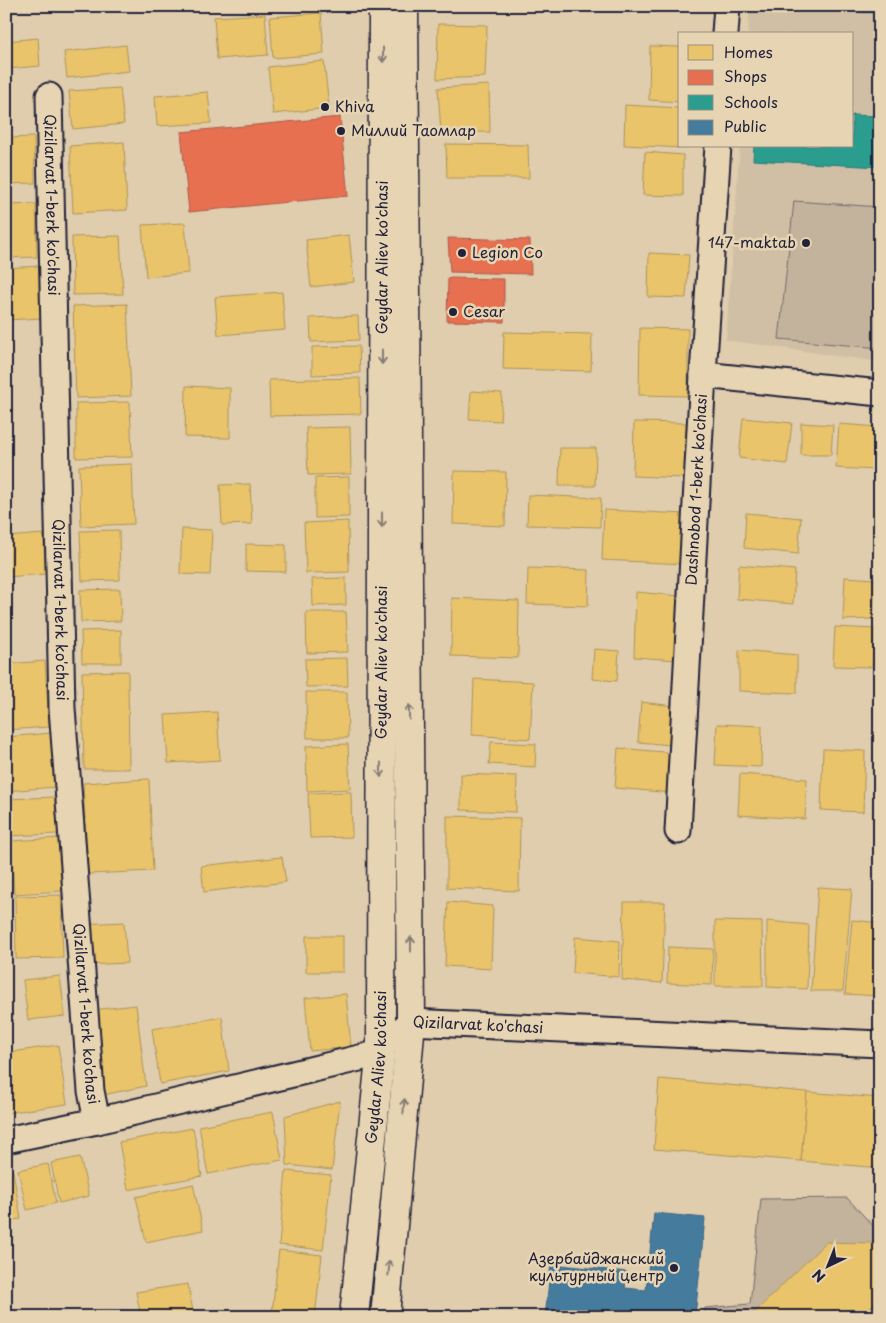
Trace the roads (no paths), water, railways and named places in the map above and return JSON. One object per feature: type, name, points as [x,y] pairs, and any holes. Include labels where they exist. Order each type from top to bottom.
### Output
[{"type":"main road","name":"Geydar Aliev ko'chasi","points":[[354,1317],[381,1048],[383,6]]},
{"type":"main road","name":"Geydar Aliev ko'chasi","points":[[385,1317],[411,1022],[404,6]]},
{"type":"street","points":[[725,32],[727,6]]},
{"type":"street","name":"Qizilarvat 1-berk ko'chasi","points":[[49,96],[62,708],[90,1091],[96,1121]]},
{"type":"street","name":"Dashnobod 1-berk ko'chasi","points":[[678,831],[702,374],[718,148]]},
{"type":"street","points":[[702,374],[880,392]]},
{"type":"street","name":"Qizilarvat ko'chasi","points":[[6,1140],[96,1121],[372,1055],[411,1022],[880,1044]]},
{"type":"place","name":"Khiva","points":[[325,107]]},
{"type":"place","name":"Миллий Таомлар","points":[[341,131]]},
{"type":"place","name":"147-maktab","points":[[806,243]]},
{"type":"place","name":"Legion Co","points":[[462,253]]},
{"type":"place","name":"Cesar","points":[[453,312]]},
{"type":"place","name":"Азербайджанский культурный центр","points":[[674,1268]]}]
